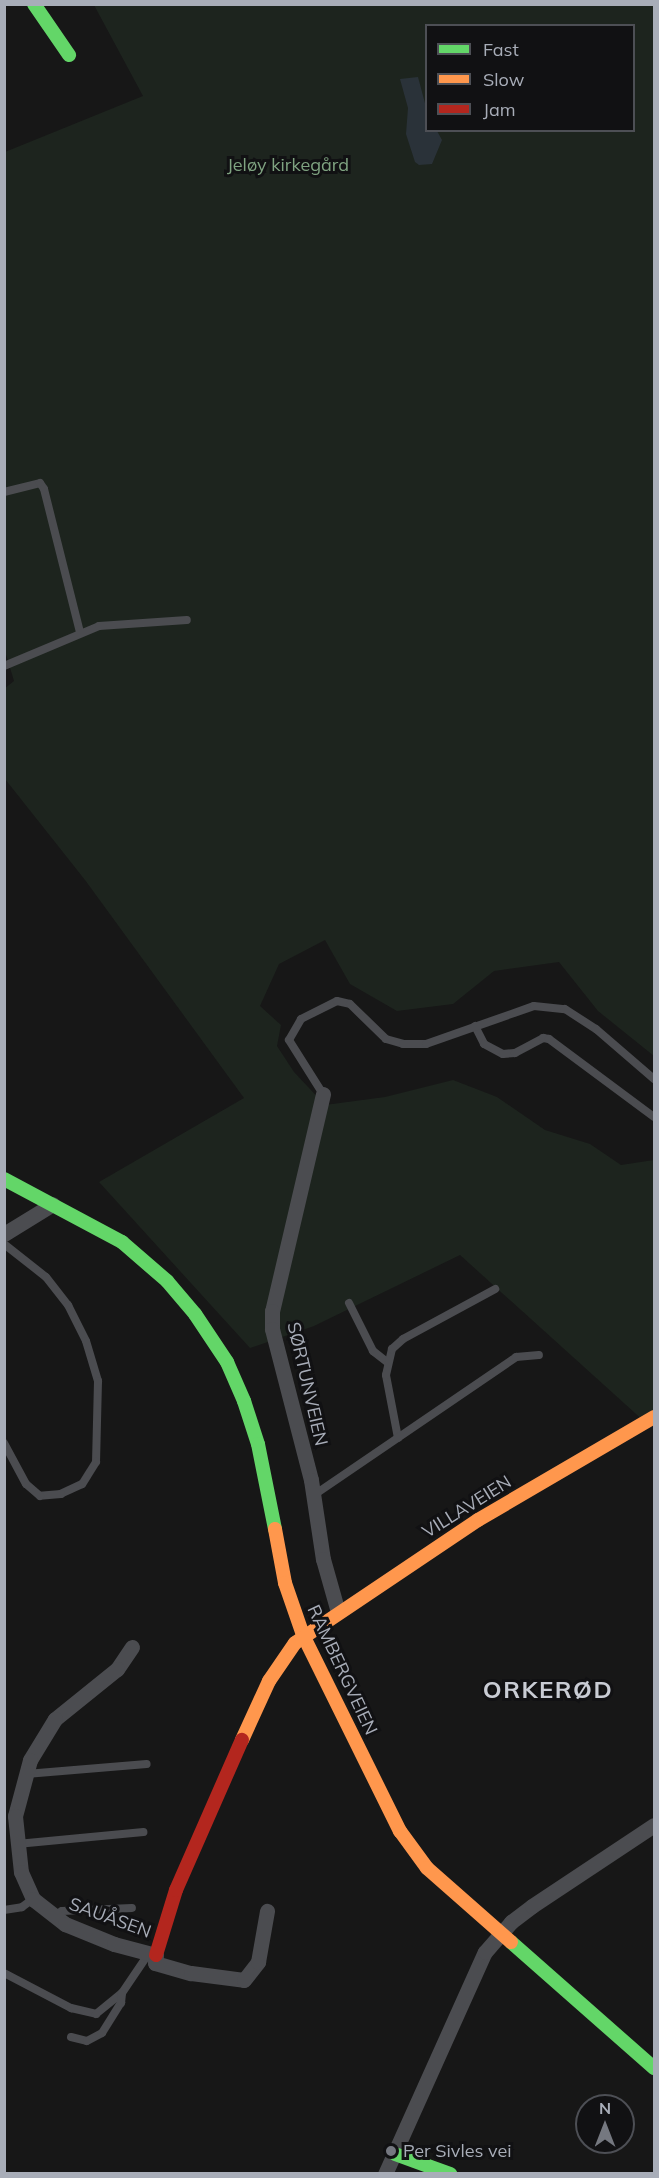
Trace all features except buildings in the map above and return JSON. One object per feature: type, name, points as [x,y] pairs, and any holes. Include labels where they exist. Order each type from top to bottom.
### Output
[{"type":"street","points":[[34,4],[69,55]]},
{"type":"street","name":"SØRTUNVEIEN","points":[[323,1094],[272,1318],[276,1355],[314,1495],[323,1559],[338,1612]]},
{"type":"street","name":"RAMBERGVEIEN","points":[[4,1179],[113,1236],[152,1267],[195,1314],[227,1362],[258,1444],[285,1583],[303,1635],[410,1847],[427,1868],[654,2068]]},
{"type":"street","points":[[4,1234],[53,1204]]},
{"type":"street","name":"VILLAVEIEN","points":[[303,1635],[488,1514],[654,1417]]},
{"type":"street","name":"SAUÅSEN","points":[[267,1911],[258,1962],[244,1980],[191,1973],[155,1963],[152,1954],[176,1890],[269,1681],[279,1662],[303,1635]]},
{"type":"street","name":"SAUÅSEN","points":[[132,1647],[117,1670],[55,1719],[25,1774],[15,1816],[21,1872],[33,1899],[52,1916],[114,1944],[152,1954]]},
{"type":"street","points":[[385,2174],[485,1952],[511,1922],[532,1906],[654,1825]]},
{"type":"street","points":[[395,2154],[450,2174]]},
{"type":"lane","points":[[4,492],[40,483],[44,489],[80,632]]},
{"type":"lane","points":[[4,666],[80,632],[99,626],[187,620]]},
{"type":"lane","points":[[323,1094],[289,1040],[301,1019],[326,1004],[337,1001],[350,1004],[394,1043],[426,1044],[534,1006],[565,1009],[610,1040],[654,1079]]},
{"type":"lane","points":[[475,1026],[484,1044],[503,1054],[515,1053],[543,1038],[549,1039],[654,1117]]},
{"type":"lane","points":[[4,1244],[46,1277],[68,1305],[86,1341],[98,1381],[96,1461],[82,1484],[62,1494],[40,1496],[26,1484],[4,1443]]},
{"type":"lane","points":[[398,1438],[387,1362],[403,1339],[495,1288]]},
{"type":"lane","points":[[349,1303],[373,1352],[387,1362]]},
{"type":"lane","points":[[314,1495],[516,1357],[539,1354]]},
{"type":"lane","points":[[25,1774],[147,1764]]},
{"type":"lane","points":[[17,1844],[143,1832]]},
{"type":"lane","points":[[4,1910],[22,1906],[33,1899]]},
{"type":"lane","points":[[52,1916],[62,1911],[132,1908]]},
{"type":"lane","points":[[4,1973],[89,2015],[100,2013],[122,1994],[152,1954]]},
{"type":"lane","points":[[71,2037],[87,2041],[102,2033],[121,2003],[122,1994]]},
{"type":"green space","name":"Jeløy kirkegård","points":[[94,5],[654,5],[654,1056],[598,1011],[559,962],[494,971],[453,1004],[397,1011],[350,984],[325,940],[279,964],[260,1006],[281,1025],[277,1046],[294,1072],[325,1105],[385,1097],[453,1080],[497,1097],[545,1130],[590,1144],[621,1165],[654,1160],[654,1417],[646,1423],[460,1255],[314,1326],[250,1348],[99,1182],[244,1098],[85,880],[5,779],[4,689],[14,681],[4,648],[5,152],[143,96]]},
{"type":"shaded area","points":[[418,77],[425,103],[425,132],[438,132],[442,140],[432,164],[419,165],[415,162],[406,134],[408,108],[400,79]]},
{"type":"traffic: fast","points":[[34,4],[69,55]]},
{"type":"traffic: fast","points":[[4,1179],[122,1242],[167,1281],[195,1314],[227,1362],[244,1401],[258,1444],[275,1529]]},
{"type":"traffic: fast","points":[[511,1942],[654,2068]]},
{"type":"traffic: fast","points":[[395,2154],[450,2174]]},
{"type":"traffic: slow","points":[[242,1740],[269,1681],[295,1643],[478,1520],[654,1417]]},
{"type":"traffic: slow","points":[[275,1529],[285,1583],[303,1635],[400,1831],[427,1868],[511,1942]]},
{"type":"traffic: jam","points":[[156,1955],[176,1890],[242,1740]]},
{"type":"place","name":"Per Sivles vei","points":[[391,2151]]},
{"type":"district","name":"ORKERØD","points":[[548,1690]]}]
